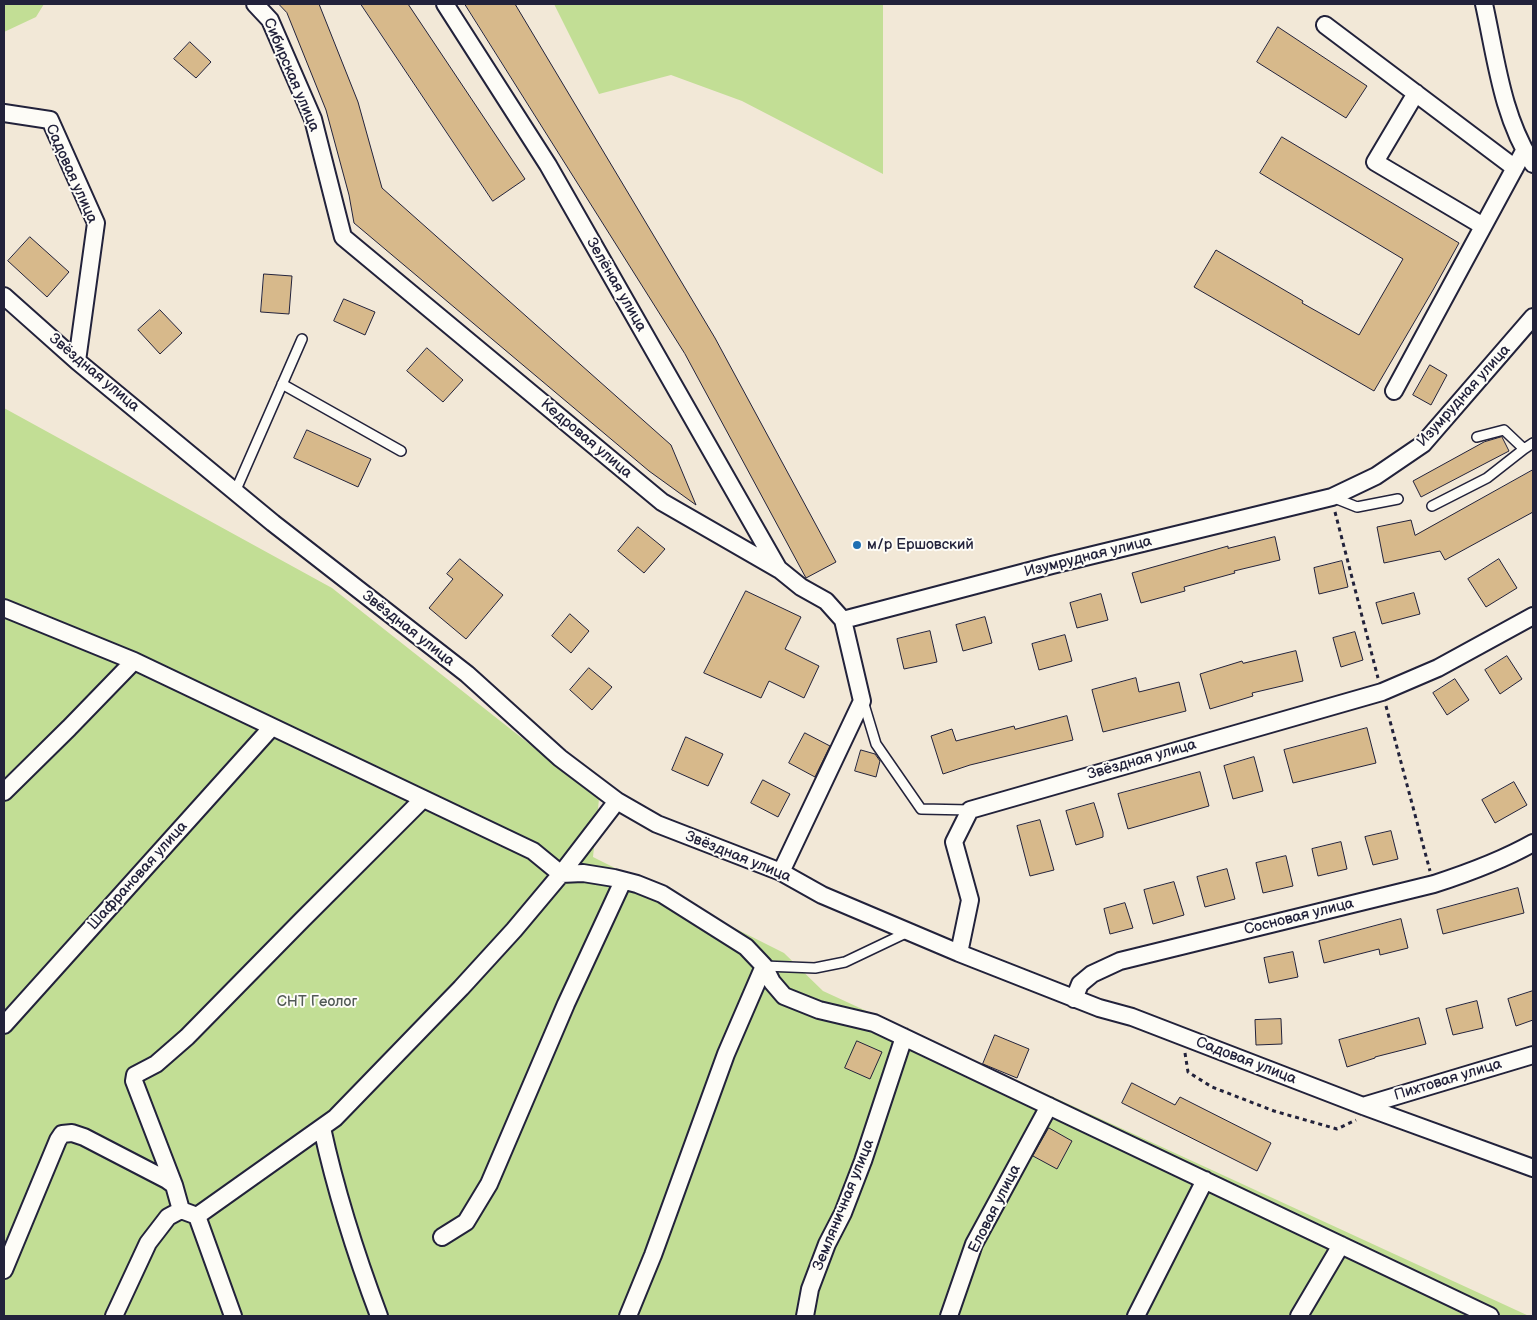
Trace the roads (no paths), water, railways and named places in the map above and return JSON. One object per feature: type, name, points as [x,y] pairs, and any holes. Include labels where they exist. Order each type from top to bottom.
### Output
[{"type":"street","name":"Сибирская улица","points":[[255,4],[270,20],[313,118],[342,237]]},
{"type":"street","name":"Зелёная улица","points":[[446,4],[548,165],[780,570]]},
{"type":"street","points":[[1484,4],[1505,103],[1524,150],[1533,164]]},
{"type":"street","points":[[1325,26],[1515,168]]},
{"type":"street","points":[[1416,93],[1375,162],[1484,226]]},
{"type":"street","name":"Садовая улица","points":[[4,113],[50,120],[96,223],[78,361]]},
{"type":"street","points":[[1394,391],[1524,150]]},
{"type":"street","name":"Кедровая улица","points":[[342,237],[662,502],[780,570],[801,587],[826,601],[843,620]]},
{"type":"street","name":"Звёздная улица","points":[[4,296],[78,361],[235,492],[338,576],[466,674],[560,758],[617,801],[657,824],[781,872],[822,895],[959,953]]},
{"type":"street","name":"Изумрудная улица","points":[[843,620],[1052,565],[1332,497],[1376,476],[1423,444],[1533,317]]},
{"type":"street","points":[[4,608],[134,661],[533,851],[561,874],[583,874],[623,881],[662,894],[746,947],[764,966],[772,982],[784,996],[819,1010],[874,1023],[1341,1245],[1470,1312],[1490,1316]]},
{"type":"street","name":"Звёздная улица","points":[[970,810],[1382,692],[1438,668],[1533,616]]},
{"type":"street","points":[[781,872],[862,701],[843,620]]},
{"type":"street","points":[[4,792],[134,661]]},
{"type":"street","name":"Шафрановая улица","points":[[4,1025],[272,727]]},
{"type":"street","points":[[181,1210],[174,1185],[134,1081],[135,1075],[156,1064],[187,1037],[424,799]]},
{"type":"street","points":[[197,1216],[335,1118],[514,930],[561,874],[617,801]]},
{"type":"street","points":[[959,953],[970,900],[954,842],[970,810]]},
{"type":"street","name":"Сосновая улица","points":[[1074,999],[1080,984],[1092,974],[1120,961],[1434,884],[1473,872],[1514,854],[1533,843]]},
{"type":"street","points":[[442,1237],[466,1222],[489,1184],[566,1004],[623,881]]},
{"type":"street","name":"Садовая улица","points":[[959,953],[1074,999],[1132,1018],[1533,1168]]},
{"type":"street","points":[[628,1316],[726,1054],[764,966]]},
{"type":"street","name":"Земляничная улица","points":[[805,1316],[810,1289],[827,1244],[843,1213],[863,1161],[904,1037]]},
{"type":"street","name":"Пихтовая улица","points":[[1369,1108],[1533,1055]]},
{"type":"street","name":"Еловая улица","points":[[949,1316],[974,1244],[1049,1106]]},
{"type":"street","points":[[322,1128],[358,1259],[379,1316]]},
{"type":"street","points":[[4,1270],[62,1134],[72,1133],[84,1137],[174,1185]]},
{"type":"street","points":[[1136,1316],[1205,1180]]},
{"type":"street","points":[[114,1316],[148,1243],[168,1217],[181,1210],[197,1216],[233,1316]]},
{"type":"street","points":[[1299,1316],[1341,1245]]},
{"type":"lane","points":[[235,492],[302,340]]},
{"type":"lane","points":[[282,384],[401,451]]},
{"type":"lane","points":[[1477,437],[1504,430],[1524,449]]},
{"type":"lane","points":[[1432,506],[1487,478],[1533,444]]},
{"type":"lane","points":[[1332,497],[1357,507],[1398,499]]},
{"type":"lane","points":[[862,701],[876,744],[921,808],[970,810]]},
{"type":"lane","points":[[764,966],[815,968],[845,962],[908,932]]},
{"type":"place","name":"м/р Ершовский","points":[[857,545]]},
{"type":"park label","name":"СНТ Геолог","points":[[317,1002]]}]
